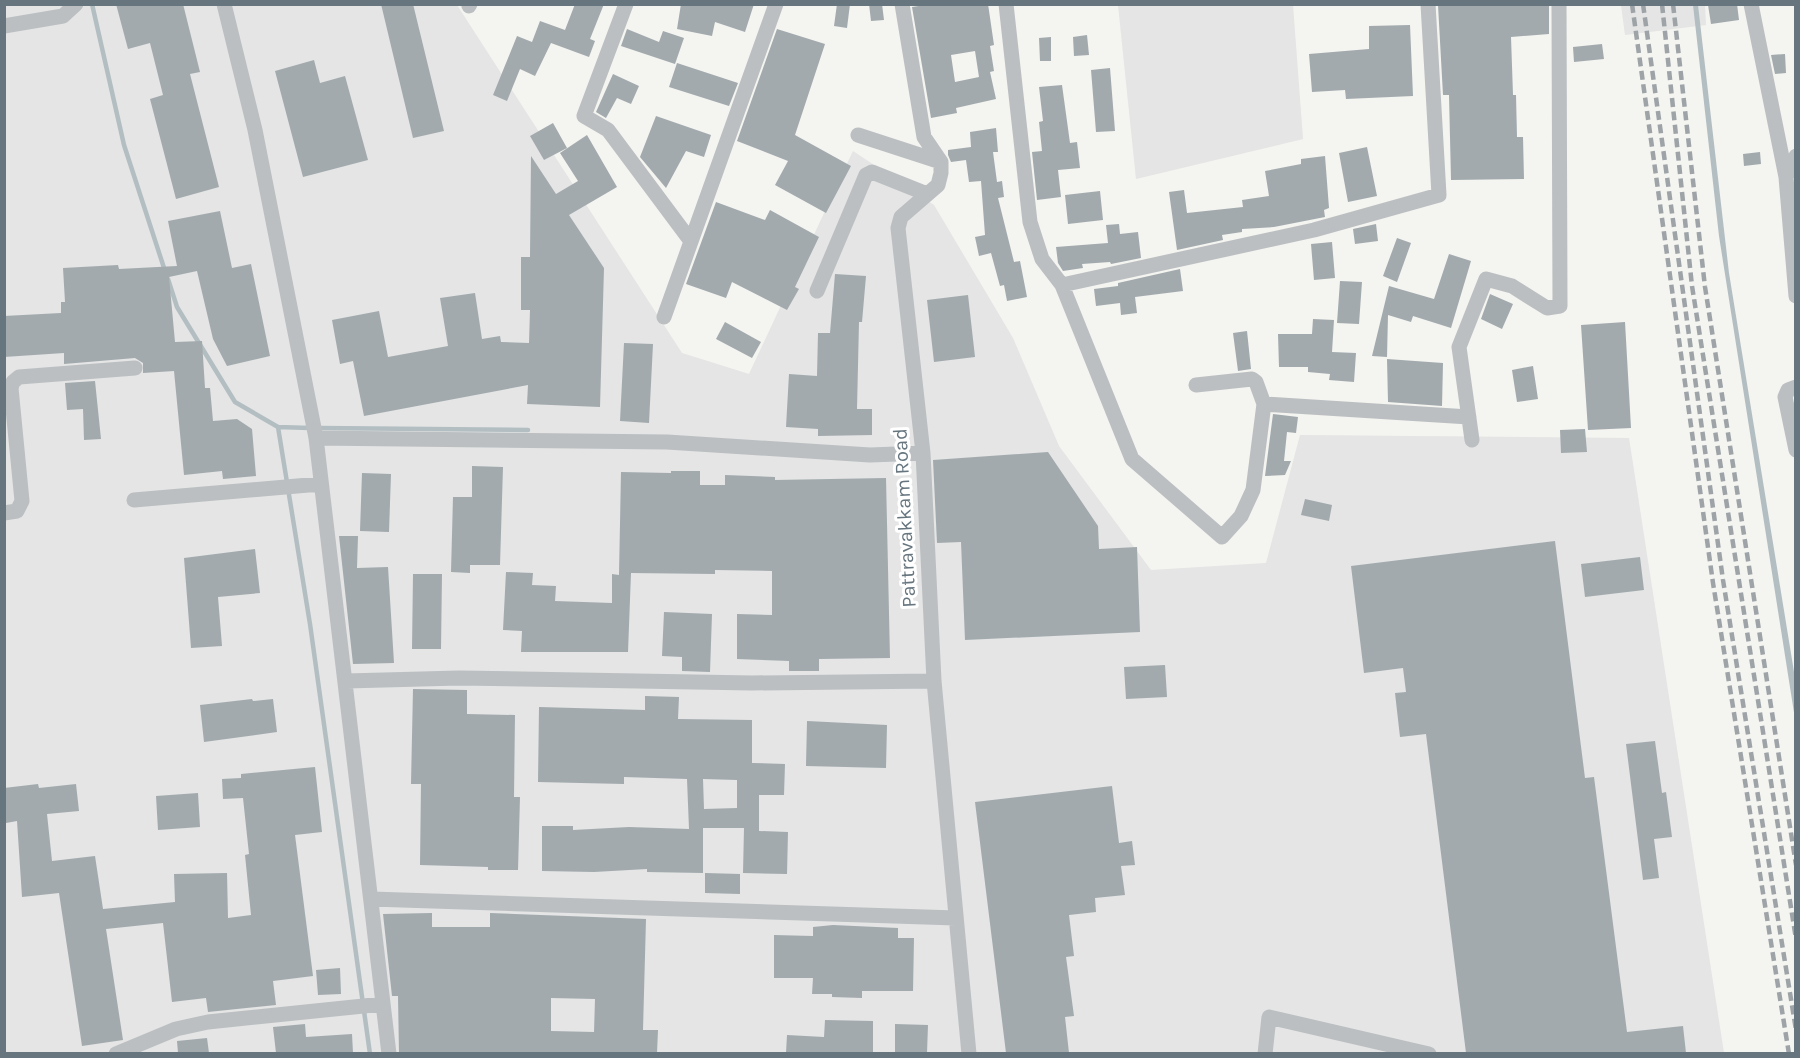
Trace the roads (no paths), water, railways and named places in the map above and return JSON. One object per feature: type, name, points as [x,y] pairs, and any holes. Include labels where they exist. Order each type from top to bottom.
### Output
[{"type":"street","points":[[4,26],[63,16],[76,4]]},
{"type":"street","points":[[224,4],[255,130],[316,438],[371,899],[370,1006],[389,1053]]},
{"type":"street","points":[[626,4],[584,116],[608,130],[690,240]]},
{"type":"street","points":[[664,316],[776,4]]},
{"type":"street","points":[[902,4],[924,137],[940,162]]},
{"type":"street","points":[[1006,4],[1030,222],[1042,259],[1062,285],[1132,459],[1222,537],[1241,516],[1253,490],[1264,404],[1256,382],[1252,379],[1196,385]]},
{"type":"street","points":[[1062,285],[1314,230],[1439,195],[1428,4]]},
{"type":"street","points":[[1472,440],[1459,347],[1486,279],[1512,286],[1547,308],[1560,306],[1559,4]]},
{"type":"street","points":[[1751,4],[1786,177],[1796,297]]},
{"type":"street","points":[[858,135],[940,162]]},
{"type":"street","points":[[1786,177],[1796,156]]},
{"type":"street","name":"Pattravakkam Road","points":[[940,162],[941,173],[938,185],[901,218],[897,228],[923,453],[934,681],[969,1053]]},
{"type":"street","points":[[817,291],[866,175],[872,172],[927,194]]},
{"type":"street","points":[[4,513],[17,512],[22,501],[11,388],[13,381],[19,377],[135,368]]},
{"type":"street","points":[[1796,387],[1788,390],[1785,397],[1796,450]]},
{"type":"street","points":[[1264,404],[1469,417]]},
{"type":"street","points":[[316,438],[667,442],[870,455],[923,453]]},
{"type":"street","points":[[134,500],[320,484]]},
{"type":"street","points":[[346,681],[459,678],[752,683],[934,681]]},
{"type":"street","points":[[371,899],[957,918]]},
{"type":"street","points":[[116,1053],[166,1032],[208,1022],[370,1006]]},
{"type":"street","points":[[1265,1053],[1269,1017],[1429,1053]]},
{"type":"waterway","points":[[92,4],[124,145],[165,271]]},
{"type":"waterway","points":[[168,279],[177,307],[235,402],[278,427],[310,428]]},
{"type":"waterway","points":[[278,427],[310,624],[370,1054]]},
{"type":"waterway","points":[[318,428],[528,430]]},
{"type":"railway","points":[[1632,4],[1713,583],[1789,1054]]},
{"type":"railway","points":[[1643,4],[1723,580],[1796,1030]]},
{"type":"railway","points":[[1662,4],[1692,286],[1796,939]]},
{"type":"railway","points":[[1673,4],[1705,287],[1796,865]]}]
